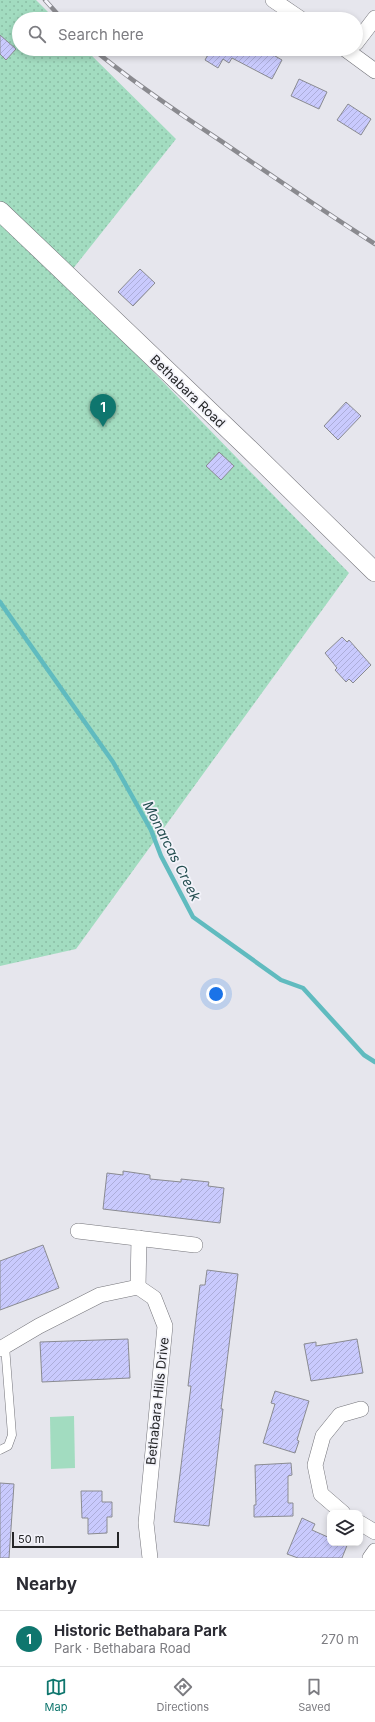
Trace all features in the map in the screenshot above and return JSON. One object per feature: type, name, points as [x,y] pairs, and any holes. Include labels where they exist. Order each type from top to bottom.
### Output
[{"type":"street","points":[[273,0],[291,12]]},
{"type":"street","points":[[363,32],[375,18]]},
{"type":"street","points":[[358,56],[375,72]]},
{"type":"street","name":"Bethabara Road","points":[[0,211],[247,447],[375,572]]},
{"type":"street","points":[[78,1231],[195,1246]]},
{"type":"street","points":[[2,1347],[100,1295],[138,1287],[140,1238]]},
{"type":"street","name":"Bethabara Hills Drive","points":[[138,1287],[154,1298],[164,1326],[146,1523],[150,1558]]},
{"type":"street","points":[[340,1510],[321,1494],[316,1465],[323,1436],[340,1415],[361,1410]]},
{"type":"street","points":[[363,1525],[375,1532]]},
{"type":"street","points":[[370,1558],[375,1551]]},
{"type":"lane","points":[[0,1450],[8,1446],[12,1435],[2,1347]]},
{"type":"green space","points":[[0,0],[36,0],[48,12],[12,12],[12,56],[92,56],[176,139],[64,280],[349,573],[76,949],[0,966]]},
{"type":"green space","points":[[74,1416],[75,1468],[51,1469],[50,1417]]},
{"type":"building","points":[[0,35],[12,46],[12,53],[6,60],[0,54]]},
{"type":"building","points":[[207,56],[275,56],[282,60],[272,79],[232,58],[229,63],[223,59],[218,68],[205,60]]},
{"type":"building","points":[[299,79],[327,92],[319,109],[291,96]]},
{"type":"building","points":[[348,104],[371,119],[361,135],[337,120]]},
{"type":"building","points":[[140,269],[155,283],[133,306],[118,292]]},
{"type":"building","points":[[346,402],[361,416],[338,440],[324,426]]},
{"type":"building","points":[[219,452],[234,466],[221,480],[206,466]]},
{"type":"building","points":[[342,637],[347,642],[349,640],[371,665],[353,683],[349,679],[346,682],[335,670],[337,668],[325,653]]},
{"type":"building","points":[[123,1171],[150,1175],[150,1179],[181,1182],[181,1179],[209,1182],[208,1186],[224,1188],[220,1223],[103,1209],[107,1173],[123,1175]]},
{"type":"building","points":[[43,1245],[59,1288],[0,1310],[0,1261]]},
{"type":"building","points":[[207,1270],[238,1274],[221,1409],[223,1409],[209,1526],[174,1522],[191,1386],[188,1386],[200,1285],[205,1285]]},
{"type":"building","points":[[128,1339],[130,1378],[42,1382],[40,1342]]},
{"type":"building","points":[[357,1339],[363,1373],[311,1381],[304,1344],[316,1342],[316,1346]]},
{"type":"building","points":[[275,1391],[309,1401],[297,1440],[299,1441],[295,1453],[263,1443],[275,1404],[271,1403]]},
{"type":"building","points":[[291,1463],[292,1475],[288,1476],[288,1503],[293,1503],[293,1516],[254,1517],[254,1505],[256,1505],[255,1465]]},
{"type":"building","points":[[0,1483],[14,1484],[9,1558],[0,1558]]},
{"type":"building","points":[[81,1491],[102,1491],[102,1502],[112,1502],[112,1517],[107,1517],[107,1533],[88,1534],[88,1518],[82,1518]]},
{"type":"building","points":[[302,1518],[315,1524],[312,1530],[327,1537],[327,1546],[347,1546],[342,1558],[298,1558],[287,1554]]},
{"type":"waterway","name":"Monarcas Creek","points":[[0,602],[113,762],[151,830],[161,856],[193,917],[281,980],[303,988],[364,1055],[375,1062]]},
{"type":"railway","points":[[45,0],[56,12]]},
{"type":"railway","points":[[102,56],[124,74],[172,108],[375,244]]},
{"type":"place","name":"Historic Bethabara Park","points":[[103,427]]}]
